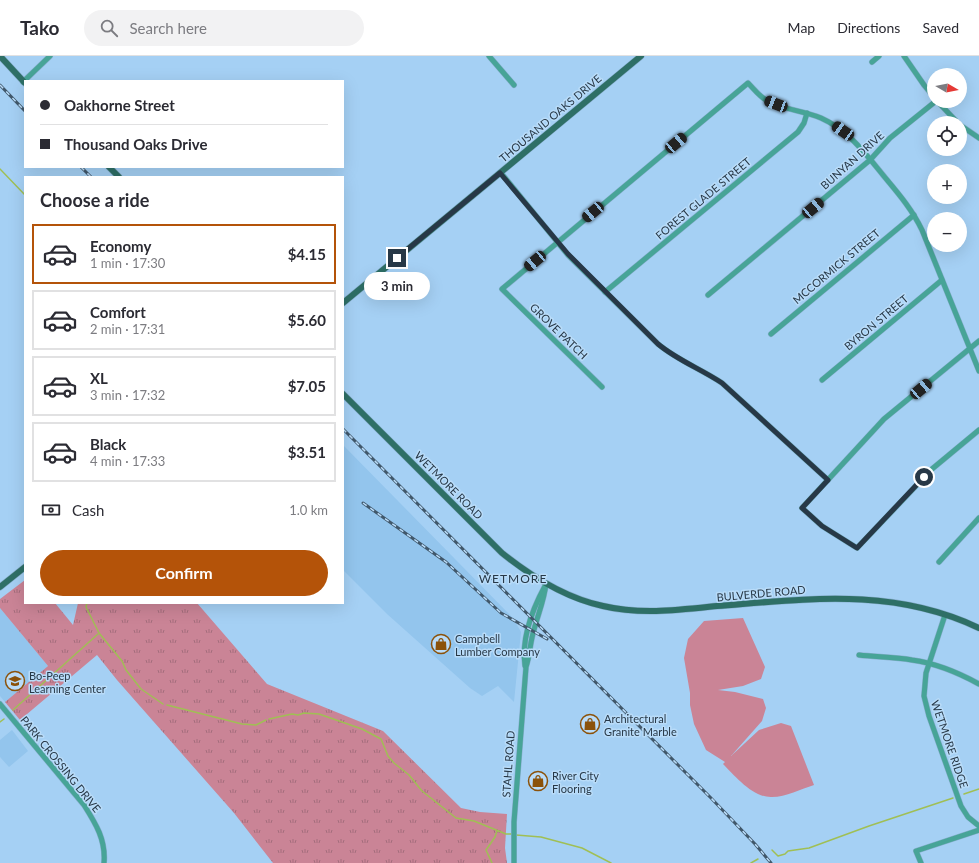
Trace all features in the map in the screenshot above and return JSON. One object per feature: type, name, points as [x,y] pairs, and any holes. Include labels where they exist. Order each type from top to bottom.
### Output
[{"type":"main road","points":[[0,56],[24,82]]},
{"type":"main road","name":"THOUSAND OAKS DRIVE","points":[[344,302],[641,56]]},
{"type":"main road","points":[[110,168],[118,176]]},
{"type":"main road","name":"WETMORE ROAD","points":[[344,395],[502,553],[546,584]]},
{"type":"main road","points":[[0,588],[24,568]]},
{"type":"main road","name":"BULVERDE ROAD","points":[[546,584],[565,594],[589,602],[603,606],[641,612],[829,598],[867,599],[892,602],[945,615],[979,628]]},
{"type":"street","points":[[26,80],[50,56]]},
{"type":"street","points":[[489,56],[514,85]]},
{"type":"street","points":[[872,62],[879,56]]},
{"type":"street","points":[[904,56],[927,89]]},
{"type":"street","points":[[557,242],[748,83],[767,101],[784,108],[822,118],[843,131],[857,144],[906,202],[914,215],[979,371]]},
{"type":"street","name":"BUNYAN DRIVE","points":[[708,295],[870,160],[890,138],[927,108]]},
{"type":"street","points":[[942,108],[950,116]]},
{"type":"street","name":"FOREST GLADE STREET","points":[[605,292],[798,132],[804,124],[807,113]]},
{"type":"street","points":[[967,130],[979,138]]},
{"type":"street","points":[[500,173],[557,242],[605,292],[666,351],[706,373],[731,391],[828,480]]},
{"type":"street","name":"MCCORMICK STREET","points":[[770,334],[914,215]]},
{"type":"street","name":"GROVE PATCH","points":[[557,242],[502,289],[602,387]]},
{"type":"street","name":"BYRON STREET","points":[[822,380],[942,280]]},
{"type":"street","points":[[979,340],[884,419],[802,508],[822,526],[857,548],[932,469],[979,430]]},
{"type":"street","points":[[939,562],[979,518]]},
{"type":"street","name":"STAHL ROAD","points":[[514,863],[514,822],[526,667],[523,654],[528,628],[537,600],[546,584]]},
{"type":"street","name":"WETMORE RIDGE","points":[[945,615],[926,673],[924,692],[926,707],[961,806],[968,817],[979,826]]},
{"type":"street","points":[[859,655],[911,660],[929,664],[961,675],[979,684]]},
{"type":"street","name":"PARK CROSSING DRIVE","points":[[0,704],[84,805],[101,836],[104,850],[104,863]]},
{"type":"street","points":[[922,863],[916,851],[979,830]]},
{"type":"shaded area","points":[[344,446],[513,618],[521,632],[514,702],[498,686],[482,696],[470,688],[387,614],[344,571]]},
{"type":"shaded area","name":"Bo-Peep Learning Center","points":[[0,608],[48,666],[5,702],[0,696]]},
{"type":"shaded area","points":[[12,730],[28,751],[9,767],[0,757],[0,740]]},
{"type":"green space","points":[[24,581],[24,604],[56,604],[73,625],[78,604],[198,604],[267,684],[383,731],[461,808],[480,812],[507,814],[505,848],[507,863],[273,863],[234,813],[117,680],[97,655],[20,720],[5,702],[48,666],[0,608],[0,599]]},
{"type":"green space","points":[[743,618],[765,667],[761,679],[743,686],[718,690],[735,692],[763,699],[766,708],[762,721],[731,756],[759,730],[781,723],[791,726],[814,785],[783,796],[765,796],[751,790],[723,764],[725,762],[706,750],[694,724],[684,658],[688,639],[704,621]]},
{"type":"waterway","points":[[0,169],[24,194]]},
{"type":"waterway","points":[[87,604],[86,607],[99,633],[122,661],[126,670],[141,689],[163,704]]},
{"type":"waterway","points":[[13,710],[98,634]]},
{"type":"waterway","points":[[167,705],[242,724],[256,725],[266,720]]},
{"type":"waterway","points":[[269,719],[292,714],[319,714],[362,729],[381,739],[388,756],[394,763],[409,775],[422,791],[456,818],[474,821],[506,834],[512,834]]},
{"type":"waterway","points":[[0,722],[4,719]]},
{"type":"waterway","points":[[964,794],[979,789]]},
{"type":"waterway","points":[[772,850],[778,856],[785,854],[788,851],[809,848],[953,798]]},
{"type":"waterway","points":[[492,863],[486,850],[495,837],[497,831]]},
{"type":"waterway","points":[[516,835],[541,837],[582,848],[611,863]]},
{"type":"waterway","points":[[751,863],[758,859]]},
{"type":"railway","points":[[0,85],[24,110]]},
{"type":"railway","points":[[82,168],[90,176]]},
{"type":"railway","points":[[344,430],[711,798],[771,863]]},
{"type":"railway","points":[[363,503],[446,562],[501,613],[547,639]]},
{"type":"place","name":"Campbell Lumber Company","points":[[441,644]]},
{"type":"place","name":"Bo-Peep Learning Center","points":[[15,681]]},
{"type":"place","name":"Architectural Granite Marble","points":[[590,724]]},
{"type":"place","name":"River City Flooring","points":[[538,781]]},
{"type":"district","name":"WETMORE","points":[[513,578]]},
{"type":"route","points":[[397,258],[500,173],[568,254],[658,344],[675,357],[722,383],[828,480],[802,508],[822,526],[842,540],[857,548],[924,477]]}]
